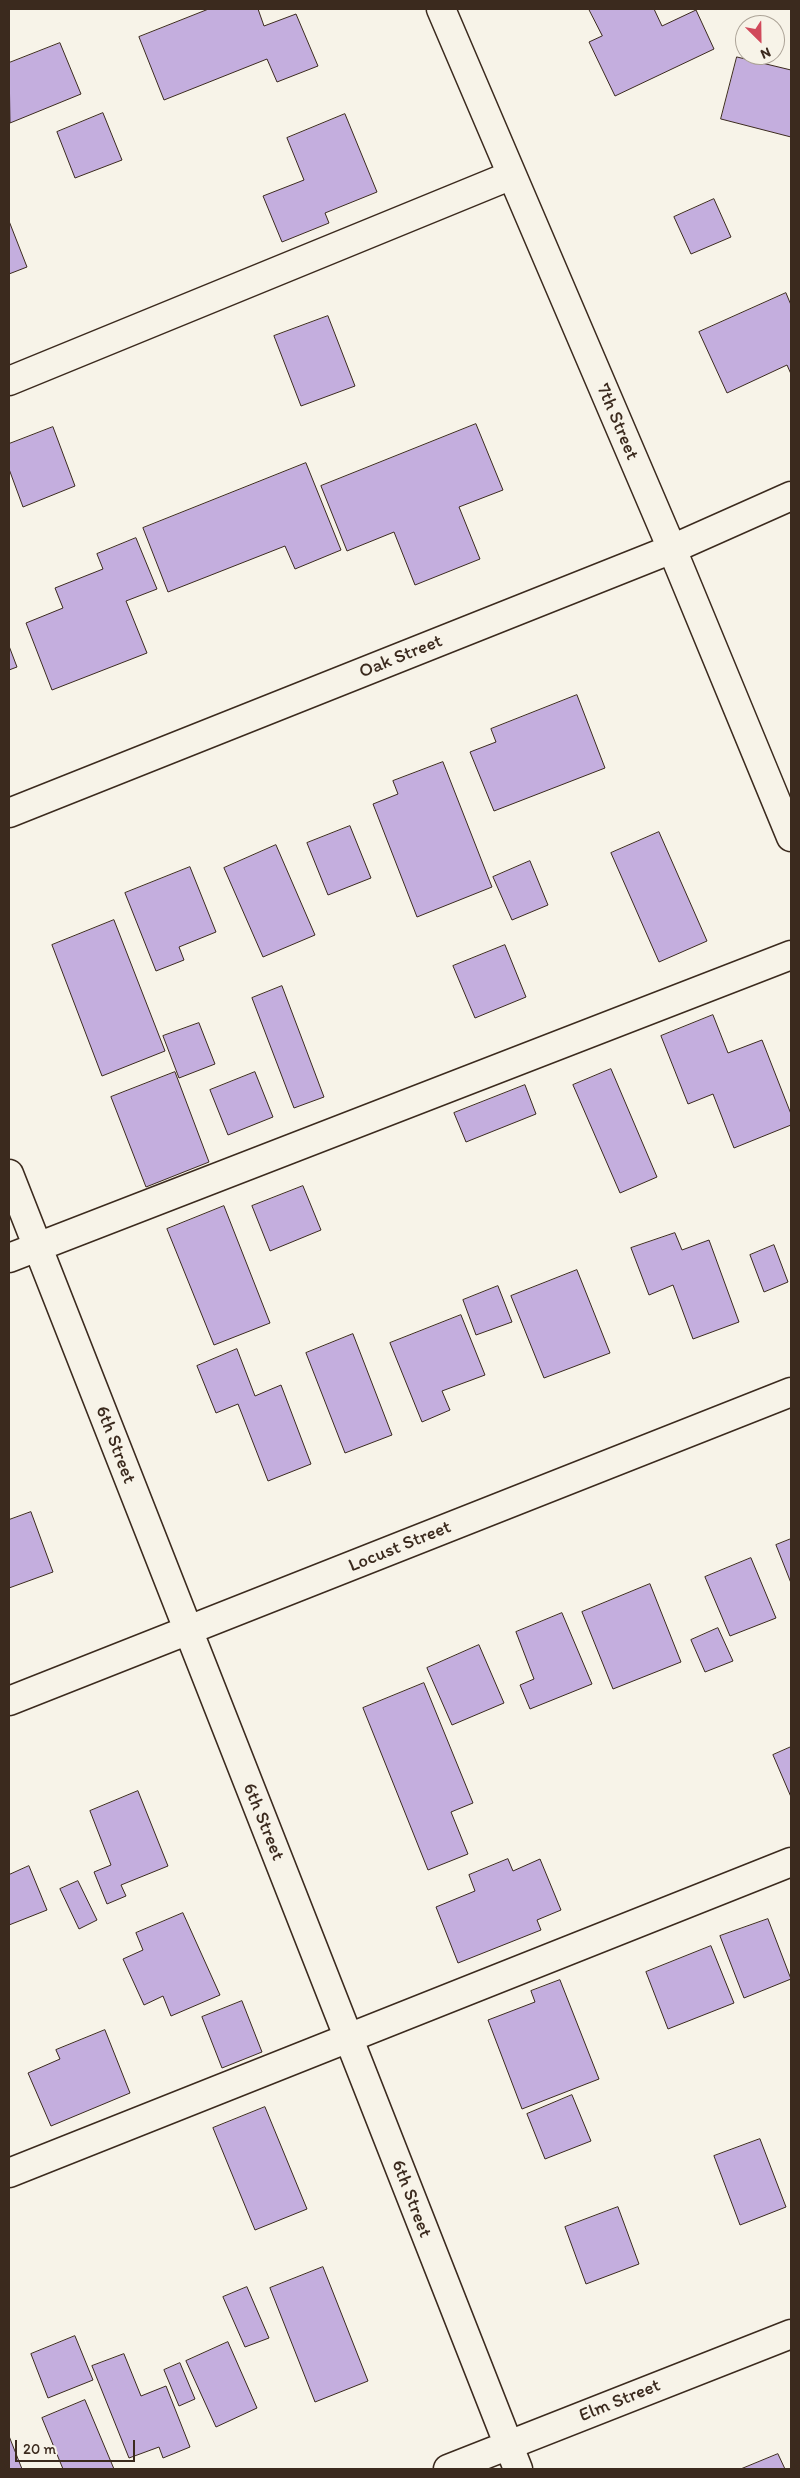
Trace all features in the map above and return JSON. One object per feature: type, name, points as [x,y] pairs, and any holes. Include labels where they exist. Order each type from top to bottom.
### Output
[{"type":"street","name":"7th Street","points":[[441,9],[672,549],[791,837]]},
{"type":"street","points":[[9,381],[512,175]]},
{"type":"street","name":"Oak Street","points":[[9,813],[672,549],[791,496]]},
{"type":"street","points":[[9,1258],[791,955]]},
{"type":"street","name":"6th Street","points":[[9,1174],[513,2457]]},
{"type":"street","name":"Locust Street","points":[[9,1701],[791,1392]]},
{"type":"street","points":[[9,2172],[791,1862]]},
{"type":"street","name":"Elm Street","points":[[448,2469],[513,2457],[791,2334]]},
{"type":"building","points":[[209,9],[258,9],[264,26],[296,14],[318,66],[277,82],[267,59],[164,100],[139,37]]},
{"type":"building","points":[[589,9],[654,9],[662,26],[696,10],[714,49],[615,96],[589,42],[602,36]]},
{"type":"building","points":[[60,43],[81,94],[10,123],[9,63]]},
{"type":"building","points":[[735,65],[770,65],[791,70],[791,137],[721,119]]},
{"type":"building","points":[[103,113],[122,160],[75,178],[57,132]]},
{"type":"building","points":[[345,114],[377,192],[325,213],[329,223],[282,242],[263,196],[304,180],[287,138]]},
{"type":"building","points":[[714,199],[731,237],[691,254],[674,217]]},
{"type":"building","points":[[9,221],[27,267],[9,274]]},
{"type":"building","points":[[786,293],[791,305],[791,374],[787,365],[727,393],[699,332]]},
{"type":"building","points":[[328,316],[355,386],[301,406],[274,336]]},
{"type":"building","points":[[476,424],[503,490],[459,507],[480,559],[415,585],[394,532],[347,551],[321,486]]},
{"type":"building","points":[[53,427],[75,486],[23,507],[9,469],[9,444]]},
{"type":"building","points":[[306,463],[341,550],[295,569],[285,546],[168,592],[143,528]]},
{"type":"building","points":[[136,538],[157,589],[126,601],[147,653],[52,690],[26,623],[63,608],[55,588],[103,569],[97,554]]},
{"type":"building","points":[[9,646],[17,667],[9,670]]},
{"type":"building","points":[[577,695],[605,768],[494,811],[470,752],[496,742],[491,729]]},
{"type":"building","points":[[443,762],[492,887],[417,917],[373,804],[398,794],[393,781]]},
{"type":"building","points":[[350,826],[371,878],[328,895],[307,843]]},
{"type":"building","points":[[659,832],[707,941],[659,962],[611,853]]},
{"type":"building","points":[[276,845],[315,935],[263,957],[224,868]]},
{"type":"building","points":[[530,861],[548,905],[512,920],[493,877]]},
{"type":"building","points":[[190,867],[216,932],[179,947],[184,960],[156,971],[125,893]]},
{"type":"building","points":[[114,920],[165,1051],[102,1076],[52,945]]},
{"type":"building","points":[[505,945],[526,997],[475,1018],[453,966]]},
{"type":"building","points":[[282,986],[324,1097],[294,1108],[252,998]]},
{"type":"building","points":[[713,1015],[728,1053],[762,1040],[791,1114],[791,1125],[734,1148],[713,1094],[688,1104],[661,1036]]},
{"type":"building","points":[[199,1023],[215,1064],[179,1078],[163,1036]]},
{"type":"building","points":[[611,1069],[657,1177],[620,1193],[573,1085]]},
{"type":"building","points":[[175,1072],[209,1162],[146,1187],[111,1097]]},
{"type":"building","points":[[255,1072],[273,1117],[228,1135],[210,1090]]},
{"type":"building","points":[[525,1085],[536,1114],[466,1142],[454,1113]]},
{"type":"building","points":[[303,1186],[321,1230],[270,1251],[252,1206]]},
{"type":"building","points":[[224,1206],[270,1323],[214,1345],[167,1229]]},
{"type":"building","points":[[675,1233],[682,1250],[709,1240],[739,1322],[693,1339],[673,1285],[649,1295],[631,1248]]},
{"type":"building","points":[[774,1245],[788,1282],[764,1292],[750,1255]]},
{"type":"building","points":[[577,1270],[610,1353],[544,1378],[511,1296]]},
{"type":"building","points":[[498,1286],[512,1322],[476,1335],[463,1300]]},
{"type":"building","points":[[461,1315],[485,1375],[442,1391],[450,1410],[422,1422],[390,1343]]},
{"type":"building","points":[[353,1334],[392,1435],[345,1453],[306,1353]]},
{"type":"building","points":[[237,1349],[255,1396],[281,1385],[311,1464],[268,1481],[238,1404],[216,1413],[197,1366]]},
{"type":"building","points":[[31,1512],[53,1572],[9,1588],[9,1520]]},
{"type":"building","points":[[791,1539],[791,1583],[776,1545]]},
{"type":"building","points":[[751,1558],[776,1618],[730,1636],[705,1577]]},
{"type":"building","points":[[650,1584],[681,1662],[613,1689],[582,1612]]},
{"type":"building","points":[[562,1613],[592,1684],[530,1709],[520,1685],[534,1679],[516,1632]]},
{"type":"building","points":[[718,1628],[733,1661],[705,1672],[691,1640]]},
{"type":"building","points":[[479,1645],[504,1703],[452,1725],[427,1668]]},
{"type":"building","points":[[424,1683],[473,1803],[451,1812],[468,1854],[428,1870],[363,1708]]},
{"type":"building","points":[[791,1747],[791,1797],[773,1755]]},
{"type":"building","points":[[138,1791],[168,1866],[121,1885],[126,1896],[107,1904],[94,1872],[111,1865],[90,1811]]},
{"type":"building","points":[[508,1859],[513,1871],[540,1859],[561,1910],[537,1920],[541,1930],[458,1963],[436,1907],[475,1891],[469,1875]]},
{"type":"building","points":[[29,1866],[47,1910],[9,1925],[9,1875]]},
{"type":"building","points":[[78,1881],[97,1920],[79,1929],[60,1889]]},
{"type":"building","points":[[183,1913],[220,1995],[171,2016],[163,1996],[144,2005],[123,1959],[143,1950],[136,1933]]},
{"type":"building","points":[[768,1919],[791,1979],[744,1998],[720,1936]]},
{"type":"building","points":[[711,1946],[734,2003],[668,2029],[646,1972]]},
{"type":"building","points":[[560,1980],[599,2079],[522,2109],[488,2020],[535,2002],[531,1991]]},
{"type":"building","points":[[242,2001],[262,2052],[222,2068],[202,2017]]},
{"type":"building","points":[[105,2030],[130,2093],[51,2126],[28,2073],[60,2059],[56,2050]]},
{"type":"building","points":[[572,2095],[591,2141],[545,2159],[527,2114]]},
{"type":"building","points":[[265,2107],[307,2209],[255,2230],[213,2128]]},
{"type":"building","points":[[760,2139],[786,2207],[740,2225],[714,2156]]},
{"type":"building","points":[[618,2207],[639,2264],[586,2284],[565,2227]]},
{"type":"building","points":[[323,2267],[368,2381],[315,2402],[270,2288]]},
{"type":"building","points":[[247,2287],[269,2338],[245,2347],[223,2297]]},
{"type":"building","points":[[75,2336],[93,2380],[48,2398],[31,2354]]},
{"type":"building","points":[[228,2342],[257,2408],[216,2427],[186,2361]]},
{"type":"building","points":[[124,2354],[141,2396],[166,2386],[190,2447],[163,2458],[159,2447],[129,2458],[92,2366]]},
{"type":"building","points":[[180,2363],[195,2399],[179,2406],[164,2370]]},
{"type":"building","points":[[85,2400],[114,2469],[63,2469],[42,2418]]},
{"type":"building","points":[[9,2436],[22,2469],[9,2469]]},
{"type":"building","points":[[778,2454],[785,2469],[741,2469]]}]
